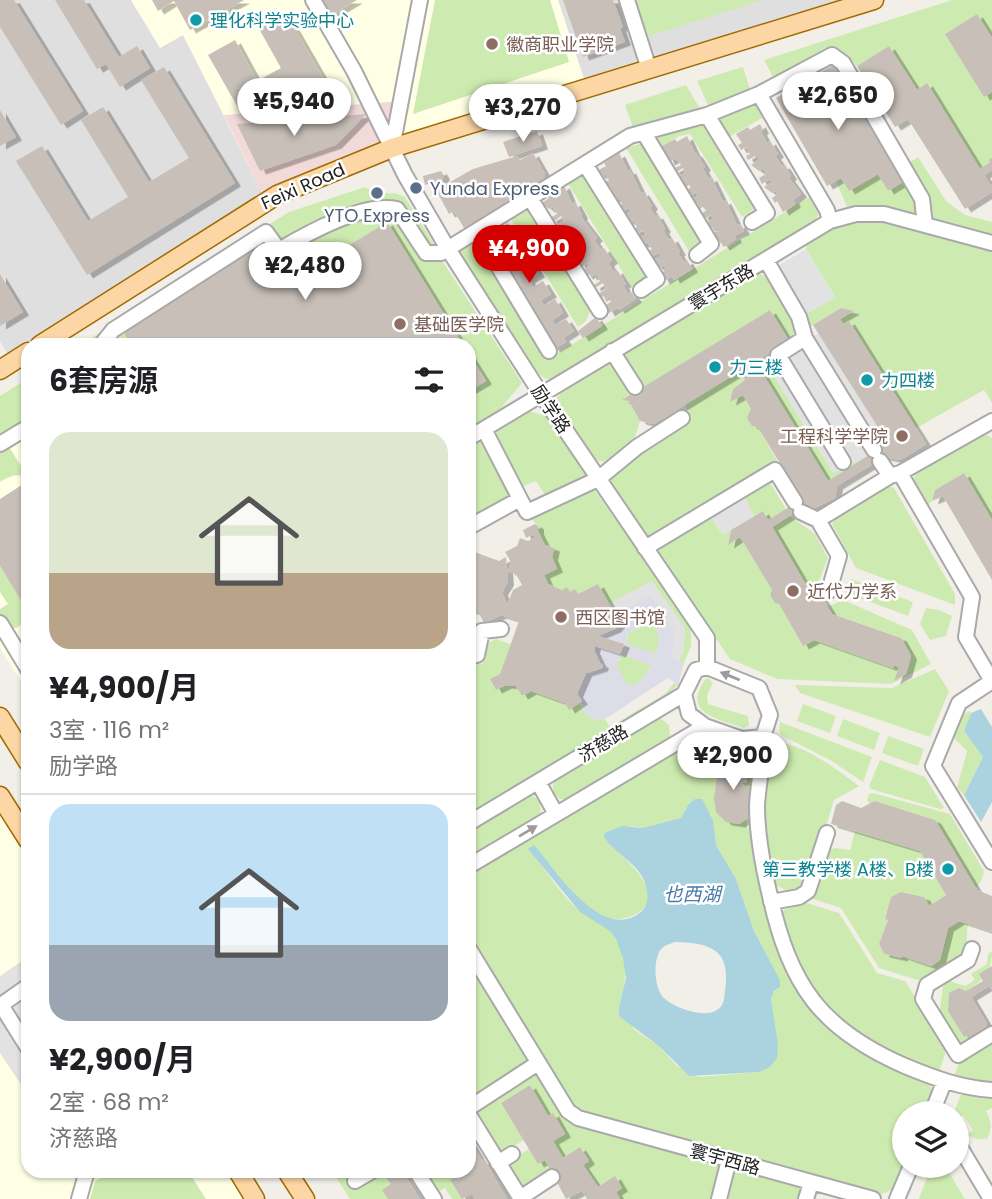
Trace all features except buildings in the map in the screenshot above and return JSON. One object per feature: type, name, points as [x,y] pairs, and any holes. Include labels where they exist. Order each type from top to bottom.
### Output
[{"type":"main road","name":"Feixi Road","points":[[51,338],[277,195],[392,148],[874,0]]},
{"type":"main road","points":[[0,370],[21,356]]},
{"type":"main road","points":[[0,717],[21,751]]},
{"type":"main road","points":[[0,796],[21,828]]},
{"type":"main road","points":[[242,1178],[255,1199]]},
{"type":"main road","points":[[292,1178],[305,1199]]},
{"type":"street","name":"励学路","points":[[313,0],[354,71],[392,148],[448,249],[541,394],[707,638],[707,667]]},
{"type":"street","points":[[392,148],[420,0]]},
{"type":"street","points":[[627,0],[649,69]]},
{"type":"street","points":[[107,338],[113,330],[266,232],[279,250],[317,228],[383,206],[397,209],[426,253],[441,254],[630,136],[707,116],[759,94],[832,55],[843,63],[922,198],[925,225]]},
{"type":"street","points":[[759,94],[827,210],[830,221]]},
{"type":"street","points":[[707,116],[767,213],[752,222]]},
{"type":"street","points":[[644,134],[711,244],[696,255]]},
{"type":"street","points":[[585,164],[657,279],[640,290]]},
{"type":"street","points":[[530,198],[600,311]]},
{"type":"street","name":"寰宇东路","points":[[476,434],[830,221],[856,214],[884,214],[992,243]]},
{"type":"street","points":[[477,231],[549,351]]},
{"type":"street","points":[[766,260],[799,317],[805,338],[877,456],[895,475],[972,597],[966,637],[992,681],[959,703],[933,766],[992,862]]},
{"type":"street","points":[[805,338],[778,355],[843,462]]},
{"type":"street","points":[[612,351],[635,387]]},
{"type":"street","points":[[484,429],[527,512],[598,479],[637,447],[682,418]]},
{"type":"street","points":[[818,520],[991,423]]},
{"type":"street","points":[[0,444],[21,431]]},
{"type":"street","points":[[645,548],[775,470],[798,507],[818,520],[839,556],[829,591]]},
{"type":"street","points":[[476,523],[520,499]]},
{"type":"street","points":[[0,623],[21,658]]},
{"type":"street","points":[[476,629],[501,629]]},
{"type":"street","points":[[476,642],[477,655]]},
{"type":"street","points":[[707,667],[759,688],[770,715],[763,737],[764,754],[757,807],[763,866],[775,922],[795,975],[806,994],[846,1034],[873,1050],[944,1082],[992,1090]]},
{"type":"street","name":"济慈路","points":[[476,819],[684,694],[696,670],[707,667]]},
{"type":"street","points":[[684,694],[689,714],[705,726],[742,739],[763,737]]},
{"type":"street","points":[[476,862],[705,726]]},
{"type":"street","points":[[538,782],[556,814]]},
{"type":"street","points":[[771,902],[799,897],[808,891],[827,833]]},
{"type":"street","points":[[972,949],[968,960],[928,985],[923,999],[958,1055],[992,1034]]},
{"type":"street","points":[[476,960],[538,1063],[476,1103]]},
{"type":"street","points":[[21,991],[1,1004],[21,1037]]},
{"type":"street","name":"寰宇西路","points":[[538,1063],[568,1111],[578,1118],[873,1199]]},
{"type":"street","points":[[937,1101],[944,1082]]},
{"type":"street","points":[[476,1127],[520,1199],[552,1177]]},
{"type":"street","points":[[498,1163],[512,1154]]},
{"type":"street","points":[[719,1199],[729,1160]]},
{"type":"street","points":[[969,1162],[991,1199]]},
{"type":"street","points":[[79,1199],[85,1178]]},
{"type":"street","points":[[355,1181],[360,1178]]},
{"type":"street","points":[[420,1178],[434,1199]]},
{"type":"street","points":[[897,1199],[906,1178]]},
{"type":"street","points":[[806,1199],[811,1183]]},
{"type":"shaded area","points":[[0,0],[131,0],[160,48],[183,35],[266,201],[51,338],[21,338],[21,357],[13,362],[0,341]]},
{"type":"shaded area","points":[[131,0],[558,0],[587,88],[392,148],[400,101],[224,115],[183,35],[160,48]]},
{"type":"shaded area","points":[[558,0],[874,0],[587,88]]},
{"type":"shaded area","points":[[400,101],[392,148],[266,201],[224,115]]},
{"type":"shaded area","points":[[806,249],[835,297],[805,315],[776,267]]},
{"type":"shaded area","points":[[819,333],[888,443],[880,449],[810,338]]},
{"type":"shaded area","points":[[801,345],[870,455],[833,473],[767,364]]},
{"type":"shaded area","points":[[21,382],[21,681],[0,648],[0,396]]},
{"type":"shaded area","points":[[745,498],[754,516],[723,535],[710,515]]},
{"type":"shaded area","points":[[652,581],[685,628],[684,649],[679,661],[670,657],[674,646],[674,630],[614,614],[609,604]]},
{"type":"shaded area","points":[[651,596],[674,630],[674,646],[670,657],[684,663],[678,685],[668,678],[605,719],[596,720],[586,715],[577,694],[586,673],[602,668],[603,665],[594,650],[595,646],[620,654],[624,645],[598,636],[618,627],[620,623],[614,614]],"holes":[[[646,624],[656,627],[659,639],[656,654],[627,644],[627,634]],[[623,655],[652,666],[635,686],[625,682],[617,666],[616,663]]]},
{"type":"shaded area","points":[[0,797],[21,831],[21,1178],[240,1178],[254,1199],[0,1199]]},
{"type":"shaded area","points":[[21,962],[21,1084],[0,1053],[0,976]]},
{"type":"green space","name":"徽商职业学院","points":[[435,0],[550,0],[569,62],[413,114]]},
{"type":"green space","points":[[634,0],[763,0],[646,37]]},
{"type":"green space","points":[[952,0],[992,0],[992,38],[977,14],[945,34],[984,96],[992,92],[992,158],[980,169],[927,84],[917,90],[889,46],[857,66],[835,47],[825,48],[773,77],[764,60]]},
{"type":"green space","points":[[743,67],[751,93],[710,109],[697,81]]},
{"type":"green space","points":[[686,85],[702,112],[634,130],[625,105]]},
{"type":"green space","points":[[754,100],[764,117],[727,138],[714,117]]},
{"type":"green space","points":[[705,119],[759,206],[742,217],[690,134],[679,136],[656,150],[656,135]]},
{"type":"green space","points":[[643,143],[704,242],[689,251],[626,148]]},
{"type":"green space","points":[[918,157],[946,201],[965,215],[992,222],[992,236],[932,222],[907,164]]},
{"type":"green space","points":[[583,169],[650,276],[632,287],[566,180]]},
{"type":"green space","points":[[878,174],[888,191],[906,180],[920,209],[913,214],[847,207],[836,181],[841,178],[849,191]]},
{"type":"green space","points":[[365,187],[405,197],[434,244],[429,248],[401,206],[387,200],[314,224],[273,253],[219,338],[91,338],[289,212]]},
{"type":"green space","points":[[812,195],[820,211],[816,220],[556,378],[546,379],[532,369],[457,251],[472,238],[547,360]]},
{"type":"green space","points":[[528,206],[591,309],[585,322],[578,327],[509,216]]},
{"type":"green space","points":[[385,210],[395,212],[426,261],[443,262],[522,383],[501,408],[476,424],[476,386],[486,380],[476,365],[476,338],[459,338],[387,222],[327,259],[319,245],[314,248],[309,240],[313,234]]},
{"type":"green space","points":[[865,218],[883,219],[992,250],[992,403],[984,390],[916,428],[849,321],[843,324],[840,319],[853,311],[841,308],[805,330],[805,315],[835,297],[806,249],[808,241],[839,223]]},
{"type":"green space","points":[[757,272],[767,277],[799,330],[798,340],[789,340],[770,310],[624,400],[629,401],[640,421],[634,440],[604,462],[592,459],[556,408],[556,399],[569,384]]},
{"type":"green space","points":[[767,364],[833,473],[870,455],[828,481],[761,371],[761,367]]},
{"type":"green space","points":[[740,371],[745,380],[733,389],[730,401],[743,395],[751,409],[752,426],[757,426],[778,462],[650,541],[607,480],[653,441],[692,418],[685,405]]},
{"type":"green space","points":[[21,382],[21,422],[0,435],[0,396]]},
{"type":"green space","points":[[528,411],[547,416],[586,476],[583,480],[545,495],[536,481],[519,488],[491,432]]},
{"type":"green space","points":[[985,434],[992,438],[992,520],[964,473],[935,490],[932,501],[926,506],[912,483],[916,473]]},
{"type":"green space","points":[[483,436],[514,495],[476,514],[476,440]]},
{"type":"green space","points":[[9,447],[21,466],[21,476],[14,476],[0,482],[0,452]]},
{"type":"green space","points":[[769,481],[786,509],[768,520],[763,511],[754,516],[745,498],[747,490]]},
{"type":"green space","points":[[888,486],[894,488],[955,594],[955,605],[856,568],[832,524],[840,514]]},
{"type":"green space","points":[[589,488],[595,491],[691,625],[691,646],[684,663],[679,661],[684,649],[652,581],[609,604],[598,584],[578,594],[567,588],[562,590],[548,584],[544,575],[554,548],[545,545],[538,526],[530,517]]},
{"type":"green space","points":[[710,515],[722,534],[731,530],[728,544],[740,537],[772,590],[770,595],[779,604],[803,646],[814,640],[892,668],[894,665],[899,667],[895,680],[906,674],[911,656],[901,638],[832,614],[827,607],[843,600],[912,630],[931,664],[891,684],[777,679],[730,659],[654,548]]},
{"type":"green space","points":[[790,516],[815,534],[828,558],[816,588],[806,585],[772,527]]},
{"type":"green space","points":[[0,566],[21,600],[21,625],[16,628],[8,626],[0,614],[0,609],[8,604],[0,592]]},
{"type":"green space","points":[[851,579],[913,602],[908,616],[846,593]]},
{"type":"green space","points":[[926,608],[952,616],[946,636],[930,640],[920,624]]},
{"type":"green space","points":[[647,624],[656,627],[659,639],[657,654],[624,644],[628,639],[627,634]]},
{"type":"green space","points":[[496,639],[511,644],[500,674],[490,679],[496,690],[506,685],[516,686],[522,696],[531,691],[565,703],[569,709],[579,703],[589,716],[605,719],[610,727],[665,694],[674,683],[678,685],[665,697],[476,811],[476,662],[482,664],[489,643]]},
{"type":"green space","points":[[620,654],[652,665],[635,686],[625,682],[615,663],[620,660]]},
{"type":"green space","points":[[935,669],[949,691],[930,737],[800,693],[795,685],[892,688]]},
{"type":"green space","points":[[708,678],[713,683],[707,695],[708,704],[748,716],[749,725],[744,728],[704,712],[697,700],[703,682]]},
{"type":"green space","points":[[803,704],[836,716],[830,733],[797,721]]},
{"type":"green space","points":[[969,711],[971,713],[964,731],[983,757],[964,795],[957,788],[967,751],[953,735],[963,715]]},
{"type":"green space","points":[[661,719],[669,725],[670,735],[666,743],[568,800],[560,799],[554,794],[555,779],[654,720]]},
{"type":"green space","points":[[843,719],[880,733],[874,750],[837,736]]},
{"type":"green space","points":[[780,722],[872,757],[863,782],[830,760],[781,735]]},
{"type":"green space","points":[[888,736],[924,749],[918,766],[882,753]]},
{"type":"green space","points":[[711,739],[723,744],[720,756],[743,764],[746,754],[753,755],[758,779],[753,806],[746,821],[803,995],[931,1086],[930,1101],[892,1101],[892,1178],[899,1178],[895,1189],[881,1194],[576,1111],[476,946],[476,867],[695,740]],"holes":[[[688,805],[711,814],[716,845],[736,879],[754,931],[780,980],[780,987],[771,994],[772,1010],[759,1072],[698,1077],[677,1066],[660,1047],[635,1030],[619,1007],[625,967],[621,947],[616,938],[606,927],[574,906],[529,849],[534,846],[594,912],[610,918],[626,918],[645,907],[649,898],[647,889],[634,868],[609,844],[631,826],[642,828],[681,818]]]},
{"type":"green space","points":[[775,743],[808,752],[859,786],[834,800],[810,879],[805,889],[793,894],[772,883],[764,829],[765,780]]},
{"type":"green space","points":[[880,760],[925,777],[944,808],[871,789],[869,786]]},
{"type":"green space","points":[[869,794],[950,814],[984,871],[976,888],[935,820],[875,801],[870,804],[867,800]]},
{"type":"green space","points":[[525,796],[533,796],[539,800],[541,811],[537,818],[476,855],[476,826]]},
{"type":"green space","points":[[855,831],[920,851],[946,895],[929,906],[924,897],[901,892],[891,897],[885,919],[888,920],[879,944],[884,954],[902,956],[931,966],[940,960],[948,928],[959,921],[968,924],[966,955],[924,982],[879,968],[841,908],[810,898],[828,850],[850,850]]},
{"type":"green space","points":[[797,900],[839,913],[877,973],[905,981],[947,1048],[938,1075],[845,1028],[803,983],[780,913]]},
{"type":"green space","points":[[992,951],[989,970],[978,983],[966,991],[959,988],[949,994],[948,1011],[964,1037],[968,1035],[972,1042],[959,1050],[939,1018],[943,985],[950,981],[965,986],[975,980],[971,974],[987,964],[988,954]]},
{"type":"green space","points":[[476,971],[528,1060],[524,1067],[476,1098]]},
{"type":"green space","points":[[992,1038],[992,1084],[953,1079],[960,1060]]},
{"type":"green space","points":[[532,1072],[538,1074],[566,1118],[724,1164],[716,1199],[620,1199],[616,1192],[622,1188],[615,1177],[598,1187],[583,1165],[589,1160],[580,1147],[563,1158],[553,1141],[565,1133],[553,1114],[548,1116],[530,1085],[501,1103],[524,1140],[501,1154],[477,1116],[478,1110]]},
{"type":"green space","points":[[968,1091],[992,1095],[992,1108],[986,1111],[991,1125],[987,1139],[969,1136],[973,1130],[969,1124],[969,1101],[958,1101],[960,1096]]},
{"type":"green space","points":[[529,1149],[538,1163],[545,1160],[553,1172],[523,1189],[507,1163]]},
{"type":"green space","points":[[729,1170],[808,1188],[805,1199],[722,1199]]},
{"type":"green space","points":[[100,1178],[192,1178],[206,1199],[90,1199],[95,1181]]},
{"type":"green space","points":[[336,1178],[388,1178],[391,1184],[388,1199],[350,1199]]},
{"type":"green space","points":[[425,1178],[453,1178],[450,1180],[462,1199],[452,1199],[445,1188],[435,1194]]},
{"type":"green space","points":[[927,1178],[952,1178],[965,1199],[919,1199]]},
{"type":"water","points":[[981,709],[992,727],[992,802],[981,822],[964,795],[983,757],[964,731],[971,713]]},
{"type":"water","name":"也西湖","points":[[695,799],[702,799],[713,820],[716,845],[736,879],[754,931],[780,980],[780,987],[774,991],[771,999],[778,1044],[777,1058],[770,1067],[759,1072],[689,1076],[660,1047],[619,1016],[626,978],[616,939],[610,931],[580,912],[528,849],[534,845],[568,886],[596,912],[612,919],[627,919],[645,908],[648,896],[644,880],[604,837],[605,833],[622,826],[642,828],[681,818]],"holes":[[[675,942],[709,947],[722,958],[725,966],[723,1002],[711,1012],[696,1012],[673,1004],[662,996],[657,986],[656,966],[661,949]]]},
{"type":"place","name":"理化科学实验中心","points":[[196,20]]},
{"type":"place","name":"徽商职业学院","points":[[492,44]]},
{"type":"place","name":"Yunda Express","points":[[416,188]]},
{"type":"place","name":"YTO Express","points":[[377,193]]},
{"type":"place","name":"基础医学院","points":[[400,324]]},
{"type":"place","name":"力三楼","points":[[715,367]]},
{"type":"place","name":"力四楼","points":[[867,380]]},
{"type":"place","name":"工程科学学院","points":[[902,436]]},
{"type":"place","name":"近代力学系","points":[[793,591]]},
{"type":"place","name":"西区图书馆","points":[[561,617]]},
{"type":"place","name":"第三教学楼 A楼、B楼","points":[[948,869]]}]
